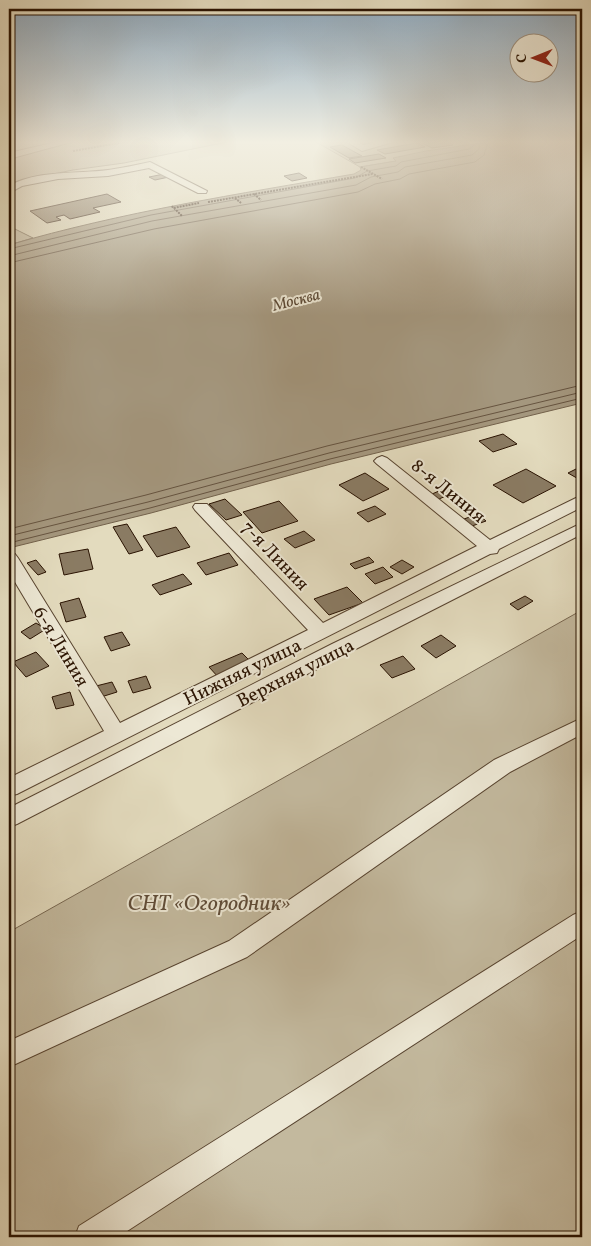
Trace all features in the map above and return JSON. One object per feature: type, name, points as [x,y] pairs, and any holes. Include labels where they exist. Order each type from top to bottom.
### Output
[{"type":"street","name":"8-я Линия","points":[[382,462],[491,549]]},
{"type":"street","name":"Нижняя улица","points":[[9,788],[491,549],[582,501]]},
{"type":"street","name":"7-я Линия","points":[[201,507],[321,632]]},
{"type":"street","name":"Верхняя улица","points":[[9,818],[339,648],[582,528]]},
{"type":"street","name":"6-я Линия","points":[[9,558],[116,734]]},
{"type":"street","points":[[9,1054],[238,949],[502,766],[582,725]]},
{"type":"street","points":[[90,1237],[582,922]]},
{"type":"path","points":[[208,202],[218,200]]},
{"type":"path","points":[[238,200],[242,203]]},
{"type":"path","points":[[182,216],[172,207],[199,203]]},
{"type":"green space","points":[[9,226],[33,238],[9,245]]},
{"type":"green space","name":"СНТ «Огородник»","points":[[582,610],[582,1237],[9,1237],[9,932]]},
{"type":"water","name":"Москва","points":[[207,200],[582,200],[582,403],[331,464],[151,513],[9,548],[9,245],[137,213]]},
{"type":"building","points":[[79,200],[118,200],[121,202],[93,208],[100,212],[70,219],[64,215],[56,217],[61,220],[47,223],[30,211]]},
{"type":"building","points":[[503,434],[517,444],[493,452],[479,441]]},
{"type":"building","points":[[582,466],[582,481],[568,473]]},
{"type":"building","points":[[526,469],[556,486],[523,503],[493,485]]},
{"type":"building","points":[[365,473],[389,489],[363,501],[339,485]]},
{"type":"building","points":[[446,488],[453,493],[439,499],[432,494]]},
{"type":"building","points":[[225,499],[242,515],[226,520],[209,504]]},
{"type":"building","points":[[279,501],[298,521],[262,533],[243,512]]},
{"type":"building","points":[[375,506],[386,514],[368,522],[357,513]]},
{"type":"building","points":[[478,514],[486,521],[472,526],[464,519]]},
{"type":"building","points":[[127,524],[143,550],[129,554],[113,527]]},
{"type":"building","points":[[176,527],[190,547],[157,557],[143,536]]},
{"type":"building","points":[[304,531],[315,540],[295,548],[284,539]]},
{"type":"building","points":[[88,549],[93,569],[64,575],[59,554]]},
{"type":"building","points":[[229,553],[238,565],[206,575],[197,563]]},
{"type":"building","points":[[369,557],[374,562],[355,569],[350,564]]},
{"type":"building","points":[[36,560],[46,572],[38,575],[27,563]]},
{"type":"building","points":[[402,560],[414,567],[402,574],[390,567]]},
{"type":"building","points":[[383,567],[393,577],[375,584],[365,574]]},
{"type":"building","points":[[183,574],[192,584],[160,595],[152,585]]},
{"type":"building","points":[[347,587],[363,603],[329,615],[314,599]]},
{"type":"building","points":[[525,596],[533,601],[518,610],[510,604]]},
{"type":"building","points":[[79,598],[86,617],[66,622],[60,603]]},
{"type":"building","points":[[36,623],[46,629],[30,639],[21,632]]},
{"type":"building","points":[[122,632],[130,645],[111,651],[104,637]]},
{"type":"building","points":[[441,635],[456,646],[436,658],[421,646]]},
{"type":"building","points":[[36,652],[49,666],[26,677],[13,662]]},
{"type":"building","points":[[242,653],[252,663],[219,678],[209,667]]},
{"type":"building","points":[[403,656],[415,669],[392,678],[380,665]]},
{"type":"building","points":[[146,676],[151,688],[133,693],[128,681]]},
{"type":"building","points":[[112,682],[117,692],[101,697],[96,686]]},
{"type":"building","points":[[70,692],[74,705],[56,709],[52,697]]}]
